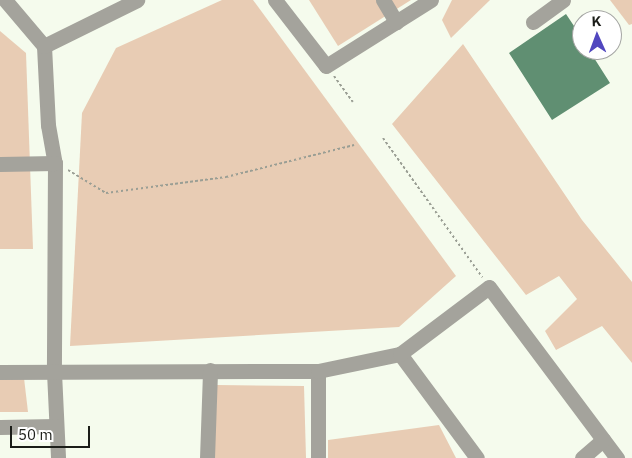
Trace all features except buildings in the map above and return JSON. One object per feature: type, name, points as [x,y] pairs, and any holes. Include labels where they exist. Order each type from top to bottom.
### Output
[{"type":"street","points":[[5,0],[44,46],[48,125],[55,163],[54,372],[58,458]]},
{"type":"street","points":[[44,46],[137,0]]},
{"type":"street","points":[[275,0],[326,66],[396,22],[437,2]]},
{"type":"street","points":[[383,0],[396,22]]},
{"type":"street","points":[[533,22],[563,0]]},
{"type":"street","points":[[0,164],[55,163]]},
{"type":"street","points":[[0,372],[318,371],[400,354],[489,287],[617,458]]},
{"type":"street","points":[[400,354],[477,458]]},
{"type":"street","points":[[207,458],[210,370]]},
{"type":"street","points":[[318,371],[318,458]]},
{"type":"street","points":[[0,427],[56,426]]},
{"type":"street","points":[[582,458],[603,440]]},
{"type":"path","points":[[326,66],[353,102]]},
{"type":"path","points":[[384,138],[489,287]]},
{"type":"path","points":[[55,163],[106,193],[226,177],[354,145]]},
{"type":"shaded area","points":[[222,0],[253,0],[456,276],[399,327],[70,346],[82,113],[116,48]]},
{"type":"shaded area","points":[[309,0],[411,0],[338,46]]},
{"type":"shaded area","points":[[452,0],[490,0],[451,38],[442,20]]},
{"type":"shaded area","points":[[610,0],[632,0],[632,24],[629,25],[622,16],[622,10],[618,10]]},
{"type":"shaded area","points":[[0,31],[26,53],[33,249],[0,249]]},
{"type":"shaded area","points":[[463,44],[582,220],[632,282],[632,363],[602,326],[556,350],[545,331],[577,299],[559,276],[526,295],[392,124]]},
{"type":"shaded area","points":[[0,378],[24,378],[28,412],[0,412]]},
{"type":"shaded area","points":[[217,385],[304,386],[306,458],[214,458]]},
{"type":"shaded area","points":[[439,425],[456,458],[328,458],[328,440]]}]
